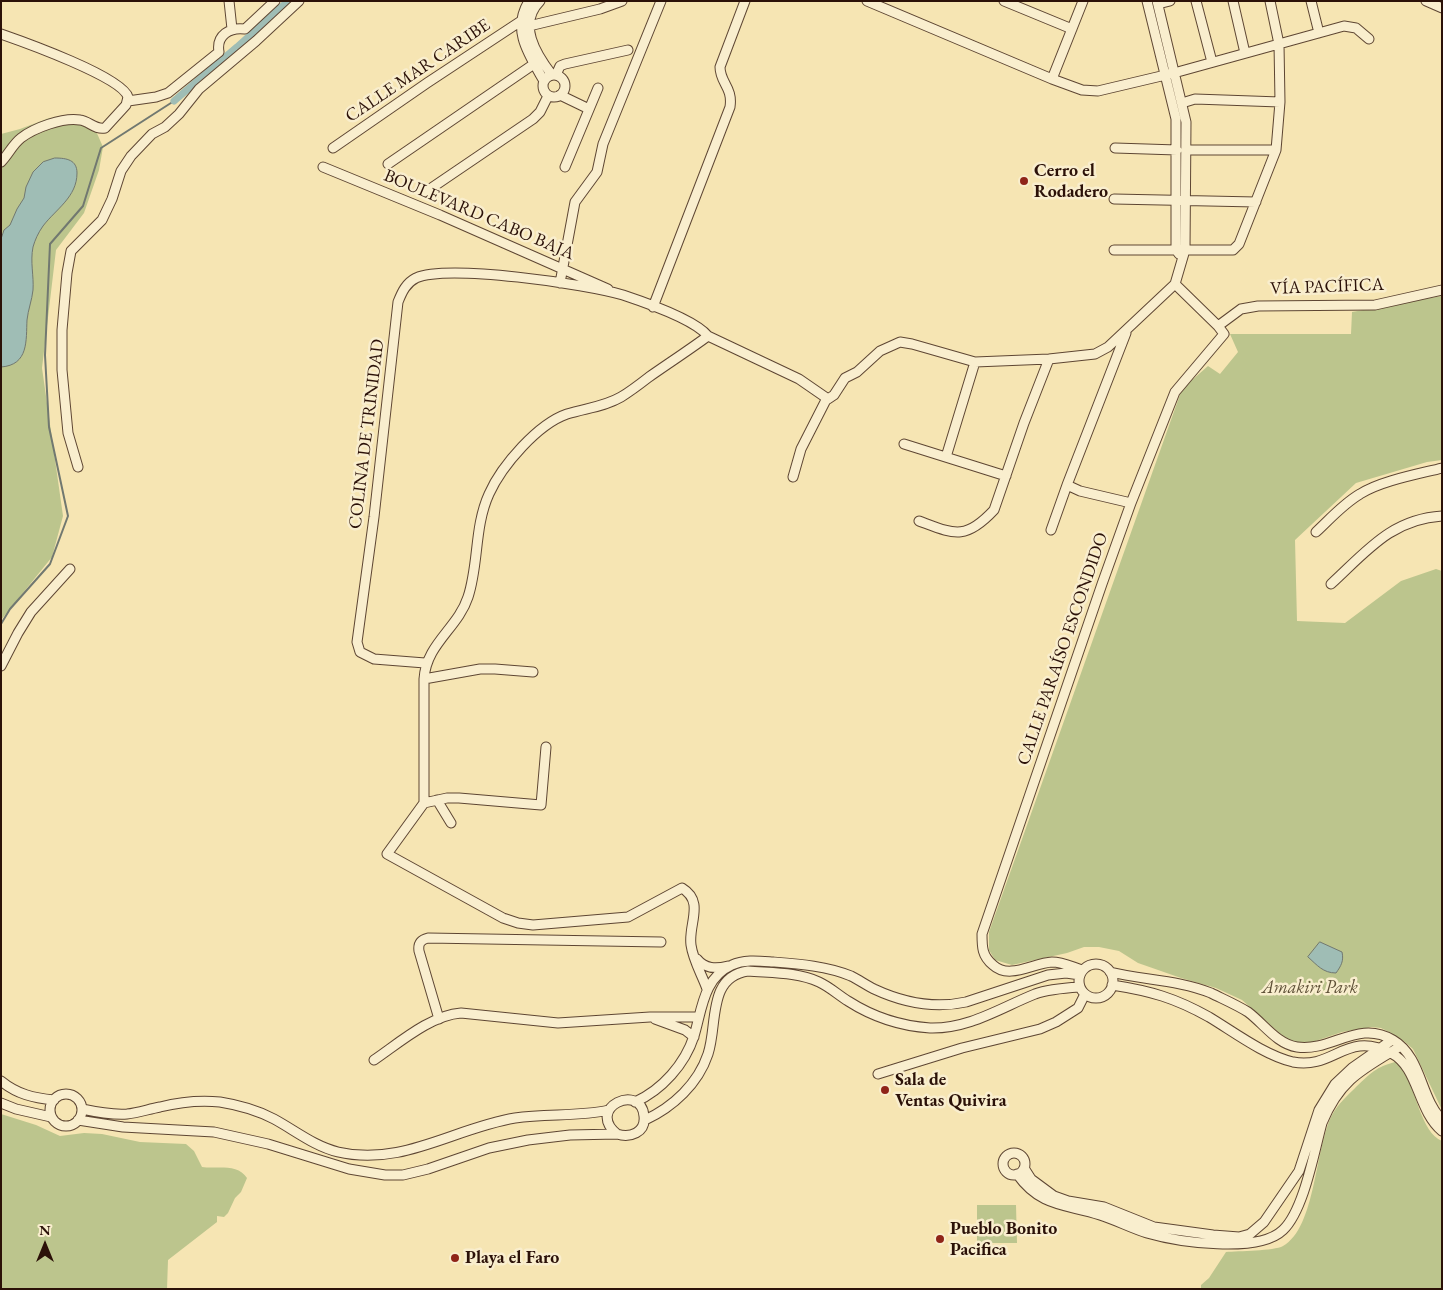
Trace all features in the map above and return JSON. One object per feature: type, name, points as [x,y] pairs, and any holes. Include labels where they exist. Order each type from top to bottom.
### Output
[{"type":"street","points":[[229,1],[232,29]]},
{"type":"street","points":[[250,35],[275,1]]},
{"type":"street","points":[[1,162],[20,139],[41,127],[62,120],[80,120],[102,129],[105,128],[128,101],[156,97],[168,93],[224,58],[250,35],[299,1]]},
{"type":"street","points":[[529,1],[521,21],[522,37],[544,81],[543,89],[548,96],[556,97],[560,95],[565,86],[564,81],[554,75],[534,46],[529,26],[530,16],[540,1]]},
{"type":"street","points":[[529,26],[600,10],[622,1]]},
{"type":"street","points":[[560,283],[576,202],[597,172],[603,144],[661,1]]},
{"type":"street","points":[[653,307],[730,107],[731,96],[728,86],[721,76],[720,67],[745,1]]},
{"type":"street","points":[[868,1],[886,5],[1052,79],[1091,92],[1115,88],[1344,26],[1356,28],[1369,39]]},
{"type":"street","points":[[1004,1],[1072,29]]},
{"type":"street","points":[[1052,79],[1083,1]]},
{"type":"street","points":[[1147,1],[1170,73],[1182,103],[1186,122],[1187,150],[1181,200]]},
{"type":"street","points":[[793,477],[801,449],[827,398],[831,398],[834,395],[845,378],[857,372],[880,351],[900,342],[975,362],[1049,359],[1095,354],[1108,347],[1175,284],[1180,273],[1181,260],[1181,200],[1176,119],[1170,73],[1157,3],[1170,1]]},
{"type":"street","points":[[1196,1],[1212,62]]},
{"type":"street","points":[[1233,1],[1245,53]]},
{"type":"street","points":[[1114,250],[1234,250],[1239,244],[1276,150],[1280,102],[1279,44],[1270,1]]},
{"type":"street","points":[[1311,1],[1319,34]]},
{"type":"street","points":[[1426,1],[1442,8]]},
{"type":"street","name":"CALLE MAR CARIBE","points":[[333,148],[521,21]]},
{"type":"street","points":[[232,29],[250,35]]},
{"type":"street","points":[[224,58],[220,38],[232,29]]},
{"type":"street","points":[[1,34],[102,76],[125,91],[128,101]]},
{"type":"street","points":[[544,81],[554,75],[560,66],[565,64],[628,50]]},
{"type":"street","points":[[78,467],[68,433],[62,370],[62,330],[71,251],[102,220],[112,199],[121,171],[131,156],[152,134],[165,127],[179,114],[224,58]]},
{"type":"street","points":[[388,164],[534,64]]},
{"type":"street","points":[[565,167],[598,88]]},
{"type":"street","points":[[560,95],[589,109]]},
{"type":"street","points":[[427,191],[533,119],[540,112],[548,96]]},
{"type":"street","points":[[1182,103],[1195,99],[1280,102]]},
{"type":"street","points":[[1115,148],[1177,150]]},
{"type":"street","points":[[1187,150],[1276,150]]},
{"type":"street","name":"BOULEVARD CABO BAJA","points":[[323,168],[440,215],[622,295],[696,325],[708,336],[799,379],[827,398]]},
{"type":"street","points":[[1114,199],[1256,202]]},
{"type":"street","name":"COLINA DE TRINIDAD","points":[[425,663],[374,659],[360,652],[357,638],[377,493],[398,302],[406,286],[414,279],[434,274],[468,274]]},
{"type":"street","name":"BOULEVARD CABO BAJA","points":[[468,274],[506,276],[560,283],[622,295]]},
{"type":"street","points":[[1175,284],[1218,326]]},
{"type":"street","name":"VÍA PACÍFICA","points":[[1218,326],[1242,308],[1258,306],[1375,305],[1442,290]]},
{"type":"street","name":"CALLE PARAÍSO ESCONDIDO","points":[[1081,972],[1054,962],[1033,965],[1012,972],[998,969],[983,952],[982,934],[1131,503],[1174,392],[1223,335],[1218,326]]},
{"type":"street","points":[[1051,530],[1127,330]]},
{"type":"street","points":[[707,989],[694,955],[691,936],[694,904],[691,895],[682,888],[628,917],[533,925],[503,918],[387,854],[424,803],[425,663],[465,606],[471,587],[479,528],[484,507],[501,474],[538,431],[551,421],[579,410],[605,405],[622,397],[708,336]]},
{"type":"street","points":[[919,521],[947,532],[959,533],[983,522],[994,510],[1024,423],[1049,359]]},
{"type":"street","points":[[946,457],[975,362]]},
{"type":"street","points":[[904,444],[1006,476]]},
{"type":"street","points":[[1316,532],[1348,502],[1361,493],[1375,487],[1442,468]]},
{"type":"street","points":[[1067,485],[1080,491],[1131,503]]},
{"type":"street","points":[[1331,584],[1397,527],[1418,519],[1442,516]]},
{"type":"street","points":[[1,666],[31,612],[70,569]]},
{"type":"street","points":[[424,679],[480,669],[533,672]]},
{"type":"street","points":[[424,803],[459,798],[540,805],[546,746]]},
{"type":"street","points":[[437,800],[451,822]]},
{"type":"street","points":[[439,1018],[418,947],[423,939],[661,942]]},
{"type":"street","points":[[694,955],[704,966],[717,968],[749,961],[830,969],[851,976],[872,988],[898,999],[927,1005],[966,1002],[1048,975],[1081,972],[1091,964],[1102,965],[1110,972],[1188,986],[1209,993],[1246,1011],[1273,1034],[1293,1046],[1314,1047],[1357,1033],[1374,1033],[1392,1040],[1401,1046],[1416,1069],[1435,1112],[1442,1120]]},
{"type":"street","points":[[635,1102],[653,1093],[670,1076],[689,1048],[694,1037],[707,989],[721,971],[731,965]]},
{"type":"street","points":[[645,1120],[655,1116],[672,1104],[686,1091],[697,1076],[707,1056],[712,1038],[716,1002],[720,991],[724,983],[739,972],[748,971],[804,977],[820,982],[848,1001],[880,1018],[907,1026],[933,1028],[950,1027],[970,1022],[1050,990],[1083,991],[1090,997],[1101,997],[1106,994],[1112,985],[1110,972]]},
{"type":"street","points":[[878,1074],[962,1048],[1040,1029],[1068,1016],[1078,1008],[1083,991],[1081,972]]},
{"type":"street","points":[[1112,985],[1141,989],[1172,999],[1268,1052],[1289,1061],[1303,1063],[1318,1061],[1357,1046],[1369,1046],[1390,1053],[1407,1066],[1427,1114],[1442,1131]]},
{"type":"street","points":[[374,1060],[439,1018],[462,1012],[558,1023],[650,1017],[698,1017]]},
{"type":"street","points":[[650,1017],[685,1030],[694,1037]]},
{"type":"street","points":[[1392,1040],[1352,1068],[1335,1084],[1319,1110],[1299,1171],[1264,1222],[1250,1234],[1239,1237],[1213,1235],[1148,1225],[1104,1207],[1068,1201],[1054,1196],[1021,1171],[1029,1187],[1053,1203],[1099,1214],[1155,1235],[1189,1241],[1226,1244],[1254,1242],[1272,1238],[1284,1230],[1297,1208],[1322,1123],[1333,1100],[1348,1080],[1376,1060],[1401,1046]]},
{"type":"street","points":[[1,1080],[14,1090],[29,1097],[54,1100]]},
{"type":"street","points":[[1,1104],[51,1117],[63,1126],[74,1124],[78,1120],[82,1109],[77,1099],[68,1094],[58,1096],[50,1108],[51,1117]]},
{"type":"street","points":[[78,1120],[123,1127],[181,1129],[224,1134],[268,1144],[349,1169],[385,1175],[403,1175],[428,1170],[489,1148],[528,1140],[570,1135],[617,1134],[631,1136],[643,1127],[645,1120],[641,1106],[635,1102],[621,1100],[609,1110],[580,1114],[515,1118],[463,1131],[412,1150],[393,1154],[358,1156],[323,1147],[274,1119],[238,1105],[200,1101],[177,1103],[127,1114],[94,1112],[82,1109]]},
{"type":"street","points":[[609,1110],[608,1123],[617,1134]]},
{"type":"green space","points":[[75,115],[92,122],[103,147],[99,170],[84,213],[56,250],[42,368],[63,516],[52,557],[1,620],[1,134],[49,118]]},
{"type":"green space","name":"Amakiri Park","points":[[1442,296],[1442,460],[1427,462],[1356,483],[1295,540],[1297,621],[1345,623],[1401,581],[1436,569],[1442,571],[1442,1110],[1413,1049],[1381,1028],[1372,1027],[1342,1032],[1307,1044],[1294,1043],[1285,1038],[1242,1000],[1216,988],[1138,963],[1119,951],[1099,947],[1084,947],[1067,953],[1012,965],[995,960],[989,950],[989,932],[1182,389],[1208,366],[1220,374],[1238,352],[1230,334],[1351,334],[1352,312]]},
{"type":"green space","points":[[1395,1062],[1403,1069],[1408,1078],[1419,1109],[1429,1129],[1442,1141],[1442,1289],[1201,1289],[1201,1285],[1209,1278],[1226,1252],[1278,1248],[1294,1237],[1309,1205],[1326,1129],[1332,1115],[1343,1100],[1370,1074],[1378,1068]]},
{"type":"green space","points":[[1,1114],[36,1125],[60,1136],[84,1133],[102,1134],[140,1142],[186,1144],[194,1151],[202,1167],[233,1168],[243,1173],[247,1178],[228,1213],[224,1217],[217,1216],[217,1222],[168,1260],[167,1289],[1,1289]]},
{"type":"green space","points":[[977,1205],[1016,1205],[1017,1243],[977,1243]]},
{"type":"water","points":[[55,158],[67,159],[75,165],[77,173],[74,189],[43,226],[36,239],[33,247],[33,290],[28,316],[26,343],[17,362],[1,367],[1,239],[4,230],[10,225],[24,198],[26,187],[33,172],[43,162]]},
{"type":"water","points":[[1320,942],[1342,952],[1342,963],[1336,973],[1331,973],[1317,966],[1308,957]]},
{"type":"waterway","points":[[174,101],[288,1]]},
{"type":"waterway","points":[[1,624],[10,609],[50,564],[68,516],[49,427],[45,355],[50,244],[83,206],[101,148],[174,101]]},
{"type":"place","name":"Cerro el Rodadero","points":[[1024,181]]},
{"type":"place","name":"Sala de Ventas Quivira","points":[[885,1090]]},
{"type":"place","name":"Pueblo Bonito Pacifica","points":[[940,1239]]},
{"type":"place","name":"Playa el Faro","points":[[455,1258]]}]
